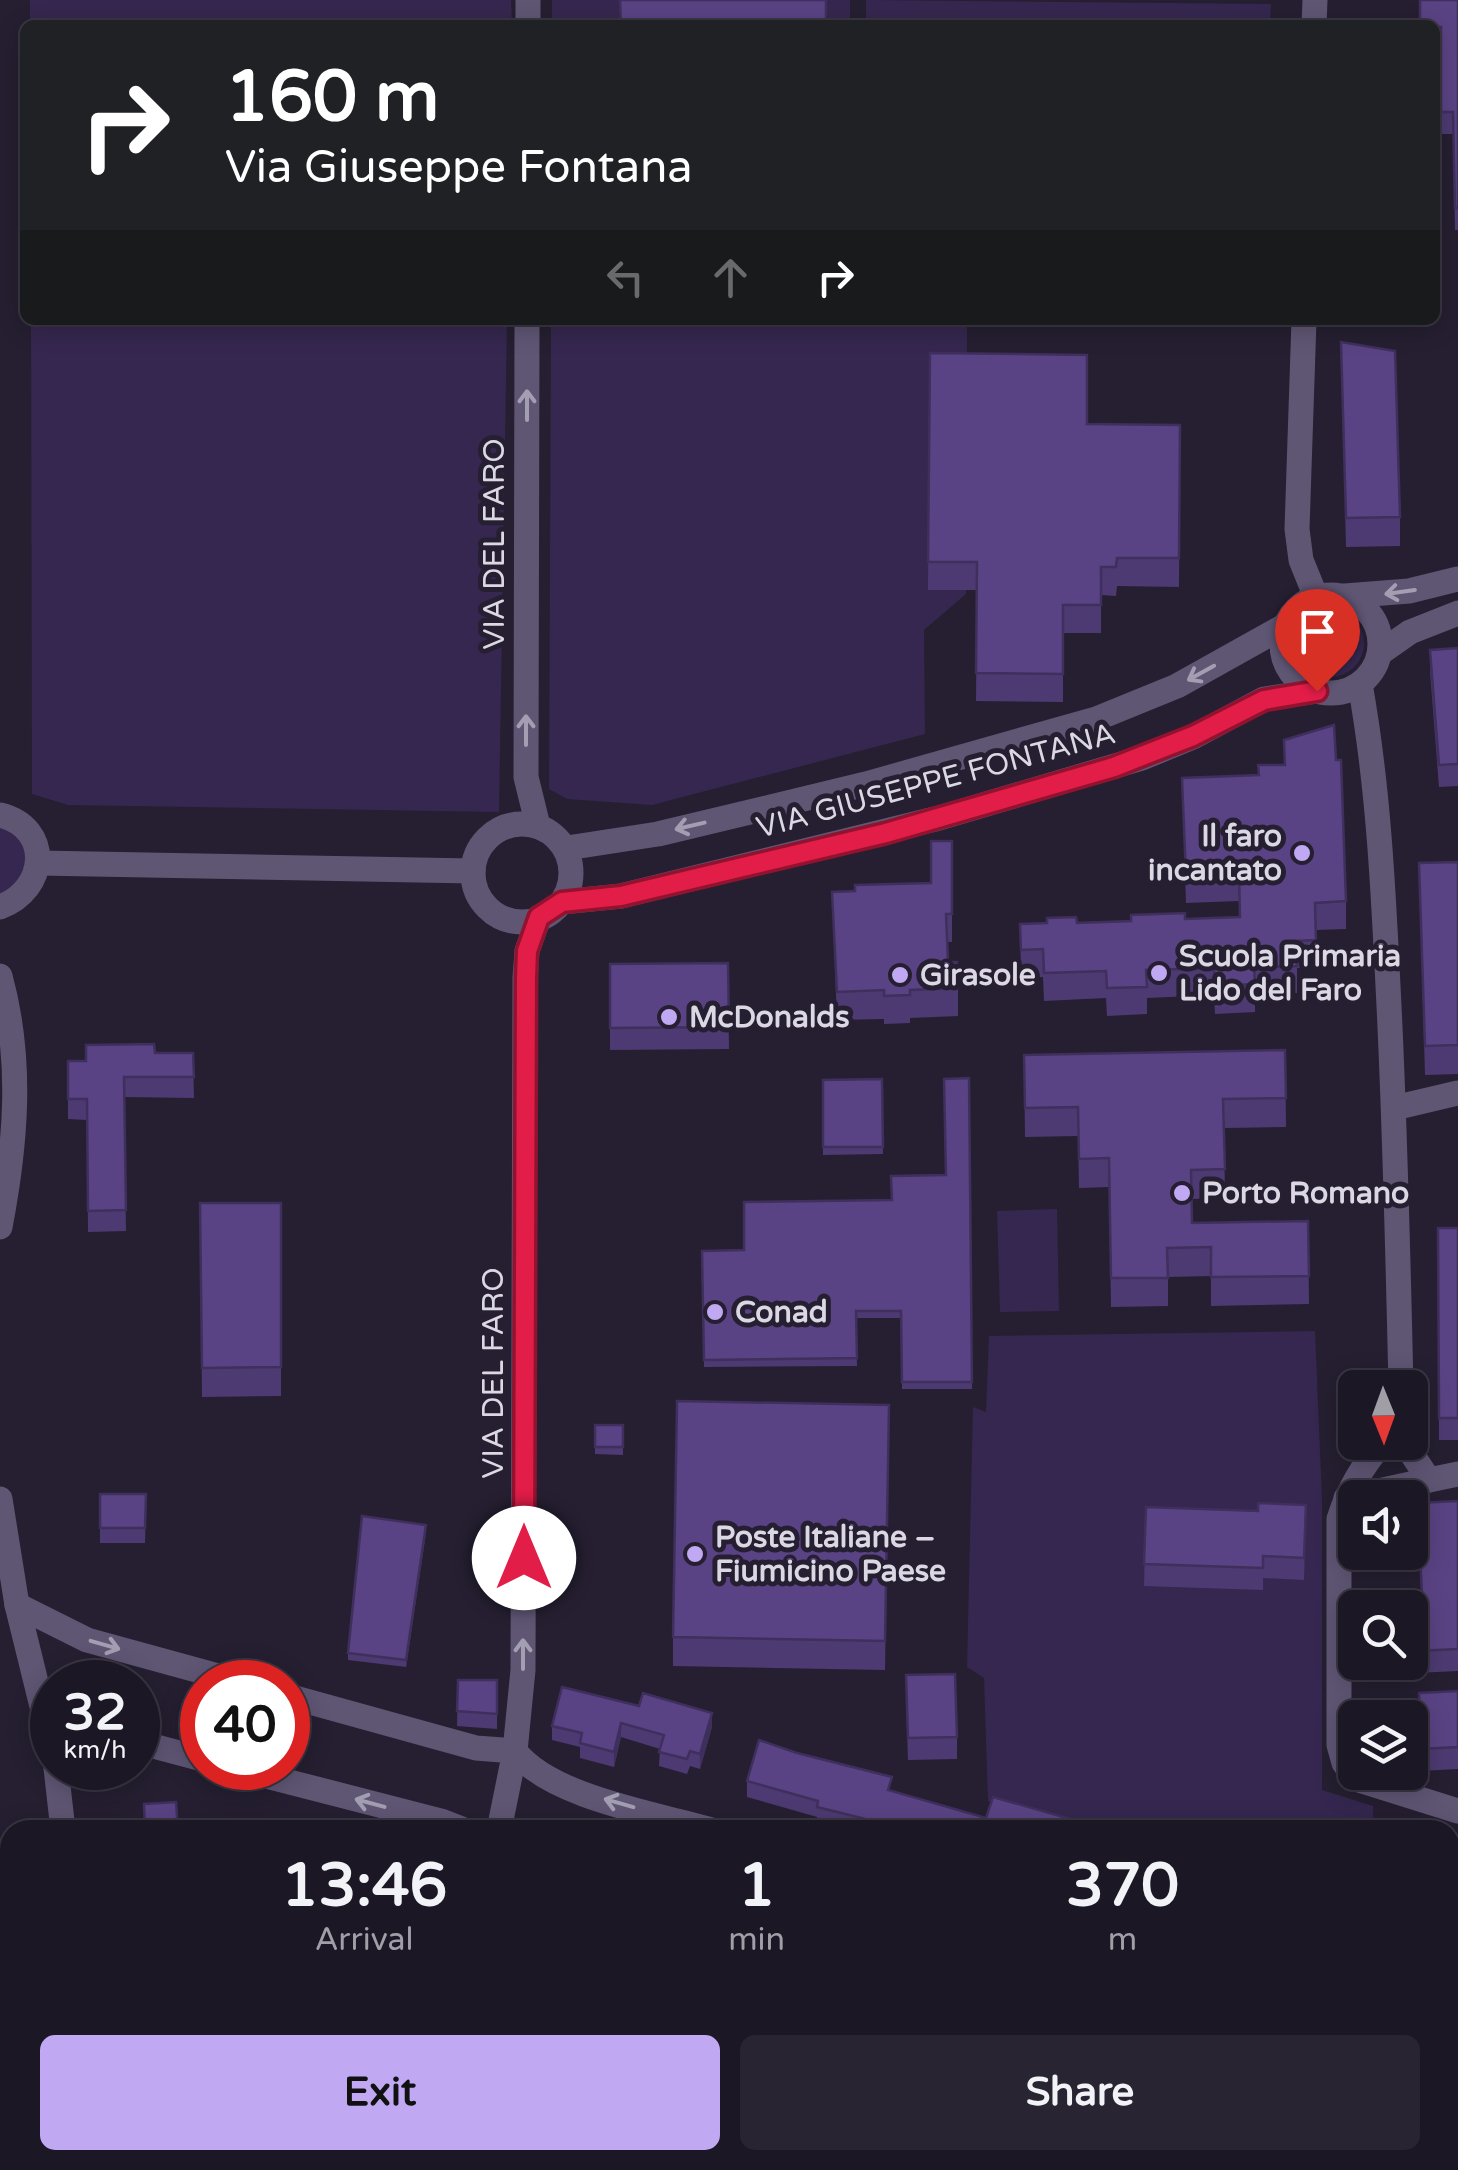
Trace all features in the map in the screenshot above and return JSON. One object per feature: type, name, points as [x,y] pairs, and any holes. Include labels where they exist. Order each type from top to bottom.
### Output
[{"type":"street","name":"VIA DEL FARO","points":[[527,325],[526,776],[538,826]]},
{"type":"street","points":[[1304,325],[1297,530],[1304,569],[1329,596],[1367,610],[1380,638],[1380,653],[1369,675],[1347,690],[1317,691],[1290,672],[1283,657],[1282,640],[1286,624],[1303,603],[1329,596],[1409,591],[1458,578]]},
{"type":"street","points":[[1380,653],[1410,632],[1458,613]]},
{"type":"street","name":"VIA GIUSEPPE FONTANA","points":[[568,848],[642,837],[866,784],[1096,719],[1177,686],[1286,624]]},
{"type":"street","points":[[1360,684],[1380,813],[1394,1108],[1400,1370]]},
{"type":"street","name":"VIA GIUSEPPE FONTANA","points":[[562,902],[621,896],[886,833],[1114,767],[1193,736],[1264,700],[1317,691]]},
{"type":"street","points":[[0,815],[15,820],[29,833],[38,862],[26,891],[0,907]]},
{"type":"street","points":[[511,826],[538,826],[568,848],[571,882],[562,902],[539,917],[509,919],[492,912],[477,895],[473,871],[482,845],[495,832],[511,826]]},
{"type":"street","points":[[38,862],[473,871]]},
{"type":"street","name":"VIA DEL FARO","points":[[501,1820],[515,1751],[524,1670],[526,978],[527,951],[539,917]]},
{"type":"street","points":[[0,976],[12,1027],[16,1078],[13,1138],[0,1227]]},
{"type":"street","points":[[1394,1108],[1458,1093]]},
{"type":"street","points":[[1416,1460],[1429,1480],[1458,1474]]},
{"type":"street","points":[[0,1498],[17,1605],[31,1660]]},
{"type":"street","points":[[1339,1570],[1339,1745],[1344,1763],[1356,1779],[1458,1811]]},
{"type":"street","points":[[17,1605],[87,1640],[180,1666]]},
{"type":"street","points":[[310,1702],[470,1746],[515,1751],[535,1772],[560,1786],[677,1820]]},
{"type":"street","points":[[310,1787],[437,1820]]},
{"type":"street","points":[[58,1790],[62,1820]]},
{"type":"shaded area","points":[[30,0],[511,0],[512,20],[30,20]]},
{"type":"shaded area","points":[[552,0],[850,0],[850,20],[552,20]]},
{"type":"shaded area","points":[[866,0],[1271,4],[1270,20],[866,20]]},
{"type":"shaded area","points":[[31,325],[507,325],[499,812],[68,805],[32,794]]},
{"type":"shaded area","points":[[551,325],[967,325],[966,594],[924,630],[925,734],[652,805],[567,799],[549,789]]},
{"type":"shaded area","points":[[1330,609],[1354,619],[1364,643],[1354,667],[1330,677],[1306,667],[1296,643],[1306,619]]},
{"type":"shaded area","points":[[0,825],[20,840],[26,859],[18,878],[0,894]]},
{"type":"shaded area","points":[[1057,1209],[1059,1311],[1000,1312],[997,1211]]},
{"type":"shaded area","points":[[1315,1331],[1322,1499],[1322,1790],[1373,1806],[1373,1820],[1051,1820],[988,1801],[984,1678],[967,1667],[973,1407],[986,1412],[989,1336]]},
{"type":"building","points":[[620,0],[826,0],[826,20],[621,20]]},
{"type":"building","points":[[1420,0],[1458,0],[1458,208],[1453,112],[1441,112],[1440,20],[1420,20]]},
{"type":"building","points":[[1341,342],[1395,351],[1400,517],[1346,518]]},
{"type":"building","points":[[930,353],[1087,355],[1087,424],[1180,425],[1179,558],[1117,558],[1116,567],[1101,567],[1101,605],[1063,605],[1063,674],[976,673],[977,562],[928,562]]},
{"type":"building","points":[[1458,648],[1458,764],[1439,765],[1430,650]]},
{"type":"building","points":[[1334,725],[1336,760],[1341,760],[1346,901],[1315,903],[1316,940],[1296,941],[1297,966],[1254,967],[1255,984],[1215,986],[1214,968],[1146,970],[1147,987],[1107,988],[1106,971],[1044,973],[1043,949],[1021,950],[1020,924],[1047,923],[1047,918],[1076,917],[1077,923],[1185,913],[1185,919],[1240,917],[1239,874],[1186,876],[1182,778],[1259,775],[1258,765],[1285,765],[1284,740]]},
{"type":"building","name":"Girasole","points":[[931,841],[952,841],[952,914],[946,914],[948,962],[957,962],[958,988],[910,990],[910,995],[884,996],[884,990],[837,992],[832,892],[855,891],[855,885],[931,883]]},
{"type":"building","points":[[1458,862],[1458,1045],[1425,1046],[1419,863]]},
{"type":"building","name":"McDonalds","points":[[728,963],[729,1027],[610,1028],[610,964]]},
{"type":"building","points":[[154,1044],[155,1053],[193,1053],[194,1077],[124,1077],[126,1210],[88,1211],[87,1099],[68,1099],[68,1061],[86,1061],[86,1045]]},
{"type":"building","name":"Porto Romano","points":[[1285,1050],[1286,1098],[1223,1099],[1225,1169],[1191,1170],[1192,1223],[1308,1221],[1309,1276],[1211,1277],[1211,1247],[1167,1248],[1168,1278],[1111,1278],[1109,1158],[1079,1159],[1078,1107],[1025,1108],[1024,1055]]},
{"type":"building","points":[[969,1078],[972,1382],[902,1382],[901,1311],[856,1311],[857,1358],[704,1360],[702,1251],[744,1250],[744,1202],[892,1200],[891,1176],[946,1175],[944,1079]]},
{"type":"building","points":[[882,1079],[883,1147],[823,1147],[823,1080]]},
{"type":"building","points":[[200,1203],[281,1203],[281,1367],[202,1368]]},
{"type":"building","points":[[1438,1228],[1458,1228],[1458,1418],[1439,1418]]},
{"type":"building","points":[[677,1401],[889,1405],[885,1641],[673,1637]]},
{"type":"building","points":[[595,1425],[623,1425],[623,1447],[595,1447]]},
{"type":"building","points":[[100,1494],[146,1494],[145,1528],[100,1528]]},
{"type":"building","points":[[1458,1501],[1458,1649],[1428,1650],[1428,1590],[1422,1590],[1421,1570],[1428,1570],[1428,1502]]},
{"type":"building","points":[[1258,1503],[1306,1505],[1304,1558],[1263,1556],[1263,1568],[1144,1564],[1146,1507],[1258,1511]]},
{"type":"building","points":[[362,1516],[426,1525],[406,1660],[348,1653]]},
{"type":"building","points":[[955,1674],[957,1737],[908,1738],[906,1675]]},
{"type":"building","points":[[458,1680],[497,1680],[497,1714],[457,1711]]},
{"type":"building","points":[[562,1687],[639,1706],[643,1693],[712,1713],[700,1754],[690,1751],[687,1759],[659,1752],[664,1735],[621,1723],[614,1752],[580,1743],[582,1733],[552,1726]]},
{"type":"building","points":[[1458,1691],[1458,1747],[1428,1749],[1428,1700],[1419,1700],[1419,1693]]},
{"type":"building","points":[[759,1740],[892,1777],[888,1790],[986,1818],[993,1797],[1074,1820],[870,1820],[817,1807],[818,1801],[747,1781]]},
{"type":"building","points":[[176,1802],[177,1820],[145,1820],[144,1804]]},
{"type":"place","name":"Il faro incantato","points":[[1302,853]]},
{"type":"place","name":"Scuola Primaria Lido del Faro","points":[[1159,973]]},
{"type":"place","name":"Girasole","points":[[900,975]]},
{"type":"place","name":"McDonalds","points":[[669,1017]]},
{"type":"place","name":"Porto Romano","points":[[1182,1193]]},
{"type":"place","name":"Conad","points":[[715,1312]]},
{"type":"place","name":"Poste Italiane – Fiumicino Paese","points":[[695,1554]]},
{"type":"route","points":[[524,1558],[526,978],[527,951],[539,917],[562,902],[621,896],[886,833],[1093,774],[1193,736],[1264,700],[1317,691]]}]
